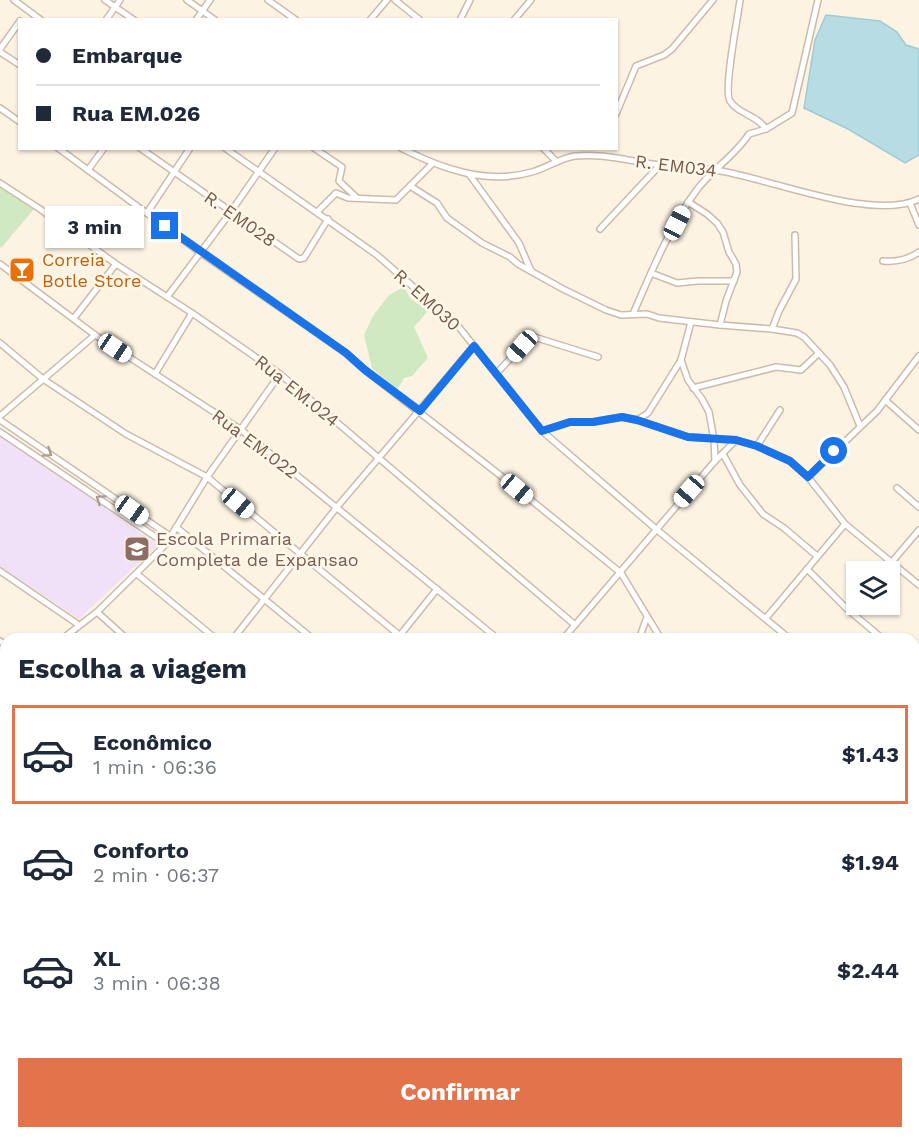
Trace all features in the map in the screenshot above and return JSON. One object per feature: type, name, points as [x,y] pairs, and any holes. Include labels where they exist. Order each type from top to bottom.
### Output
[{"type":"street","points":[[14,0],[38,18]]},
{"type":"street","points":[[105,0],[131,18]]},
{"type":"street","points":[[107,18],[120,0]]},
{"type":"street","points":[[187,0],[213,18]]},
{"type":"street","points":[[197,18],[210,0]]},
{"type":"street","points":[[268,0],[293,18]]},
{"type":"street","points":[[372,18],[387,0]]},
{"type":"street","points":[[395,0],[418,18]]},
{"type":"street","points":[[461,18],[470,0]]},
{"type":"street","points":[[516,18],[531,0]]},
{"type":"street","points":[[618,109],[636,66],[664,55],[672,49],[713,0]]},
{"type":"street","points":[[740,0],[728,76],[728,98],[731,104],[757,119],[766,129]]},
{"type":"street","points":[[633,314],[651,273],[688,202],[697,190],[742,146],[749,134],[766,129],[792,113],[818,0]]},
{"type":"street","points":[[22,18],[28,10]]},
{"type":"street","points":[[285,18],[288,14]]},
{"type":"street","points":[[18,23],[0,51],[18,64]]},
{"type":"street","points":[[0,108],[18,121]]},
{"type":"street","points":[[61,150],[201,253],[346,353],[621,573],[657,633]]},
{"type":"street","points":[[88,170],[103,150]]},
{"type":"street","name":"R. EM028","points":[[143,150],[230,213],[301,260],[328,219]]},
{"type":"street","points":[[147,213],[189,150]]},
{"type":"street","name":"R. EM030","points":[[228,150],[377,255],[458,326],[542,431],[656,529],[783,633]]},
{"type":"street","points":[[167,297],[274,150]]},
{"type":"street","points":[[317,150],[342,167],[339,182],[356,197]]},
{"type":"street","name":"R. EM034","points":[[405,150],[432,164],[469,174],[513,175],[533,172],[573,156],[608,156],[660,165],[715,170],[876,207],[910,203],[919,199]]},
{"type":"street","points":[[545,150],[557,162]]},
{"type":"street","points":[[608,156],[609,150]]},
{"type":"street","points":[[317,212],[336,193],[348,198],[391,201],[397,199],[432,164]]},
{"type":"street","points":[[600,229],[660,165]]},
{"type":"street","points":[[469,174],[519,243],[531,272]]},
{"type":"street","name":"Rua EM.024","points":[[0,183],[280,374],[575,625]]},
{"type":"street","points":[[410,186],[437,203],[447,218],[467,233],[510,257],[531,272],[606,310],[621,315],[633,314],[797,333],[819,353],[844,387],[860,426]]},
{"type":"street","points":[[688,202],[707,214],[723,232],[729,252],[736,264],[737,272],[720,325]]},
{"type":"street","points":[[910,203],[919,225]]},
{"type":"street","points":[[772,329],[796,279],[795,235]]},
{"type":"street","points":[[883,261],[896,262],[919,252]]},
{"type":"street","points":[[518,264],[525,258]]},
{"type":"street","name":"Rua EM.022","points":[[0,264],[95,335],[240,429],[491,633]]},
{"type":"street","points":[[74,318],[116,264]]},
{"type":"street","points":[[651,273],[677,283],[734,281]]},
{"type":"street","points":[[155,374],[192,313]]},
{"type":"street","points":[[637,420],[648,413],[681,360],[691,322]]},
{"type":"street","points":[[95,335],[0,418],[170,536]]},
{"type":"street","points":[[496,374],[531,336],[598,357]]},
{"type":"street","points":[[0,343],[43,379],[126,434],[207,477],[394,633]]},
{"type":"street","points":[[238,633],[337,507],[474,346]]},
{"type":"street","points":[[693,388],[776,367],[801,370],[819,353]]},
{"type":"street","points":[[808,477],[877,411],[919,356]]},
{"type":"street","points":[[681,360],[693,388],[709,412],[715,461]]},
{"type":"street","points":[[70,633],[97,612],[166,544],[207,477],[280,374]]},
{"type":"street","points":[[885,400],[919,430]]},
{"type":"street","points":[[757,446],[780,410]]},
{"type":"street","points":[[542,431],[570,422],[593,422],[622,417],[688,437],[736,440],[757,446],[790,461],[808,477],[845,524],[889,561]]},
{"type":"street","points":[[0,432],[166,544]]},
{"type":"street","points":[[568,633],[715,461],[736,440]]},
{"type":"street","points":[[723,454],[740,485],[763,514],[784,528],[817,556]]},
{"type":"street","points":[[897,488],[919,507]]},
{"type":"street","points":[[766,618],[845,524]]},
{"type":"street","points":[[176,527],[305,633]]},
{"type":"street","points":[[893,561],[919,530]]},
{"type":"street","points":[[807,569],[875,633]]},
{"type":"street","points":[[900,570],[919,585]]},
{"type":"street","points":[[0,571],[79,626]]},
{"type":"street","points":[[137,574],[209,633]]},
{"type":"street","points":[[404,633],[437,589]]},
{"type":"street","points":[[97,612],[120,633]]},
{"type":"street","points":[[641,633],[647,617]]},
{"type":"shaded area","points":[[0,435],[158,545],[79,619],[0,566]]},
{"type":"green space","points":[[0,187],[34,209],[1,248],[0,247]]},
{"type":"green space","points":[[404,287],[411,299],[428,311],[414,327],[428,358],[412,376],[404,378],[397,390],[372,368],[364,335],[373,316],[389,295]]},
{"type":"water","points":[[826,15],[880,21],[897,32],[906,45],[919,49],[919,155],[905,163],[848,129],[804,108],[815,40]]},
{"type":"place","name":"Correia Botle Store","points":[[22,270]]},
{"type":"place","name":"Escola Primaria Completa de Expansao","points":[[137,549]]},
{"type":"route","points":[[165,226],[346,353],[420,411],[474,346],[542,431],[558,424],[593,422],[622,417],[688,437],[736,440],[757,446],[790,461],[808,477],[834,451]]}]
